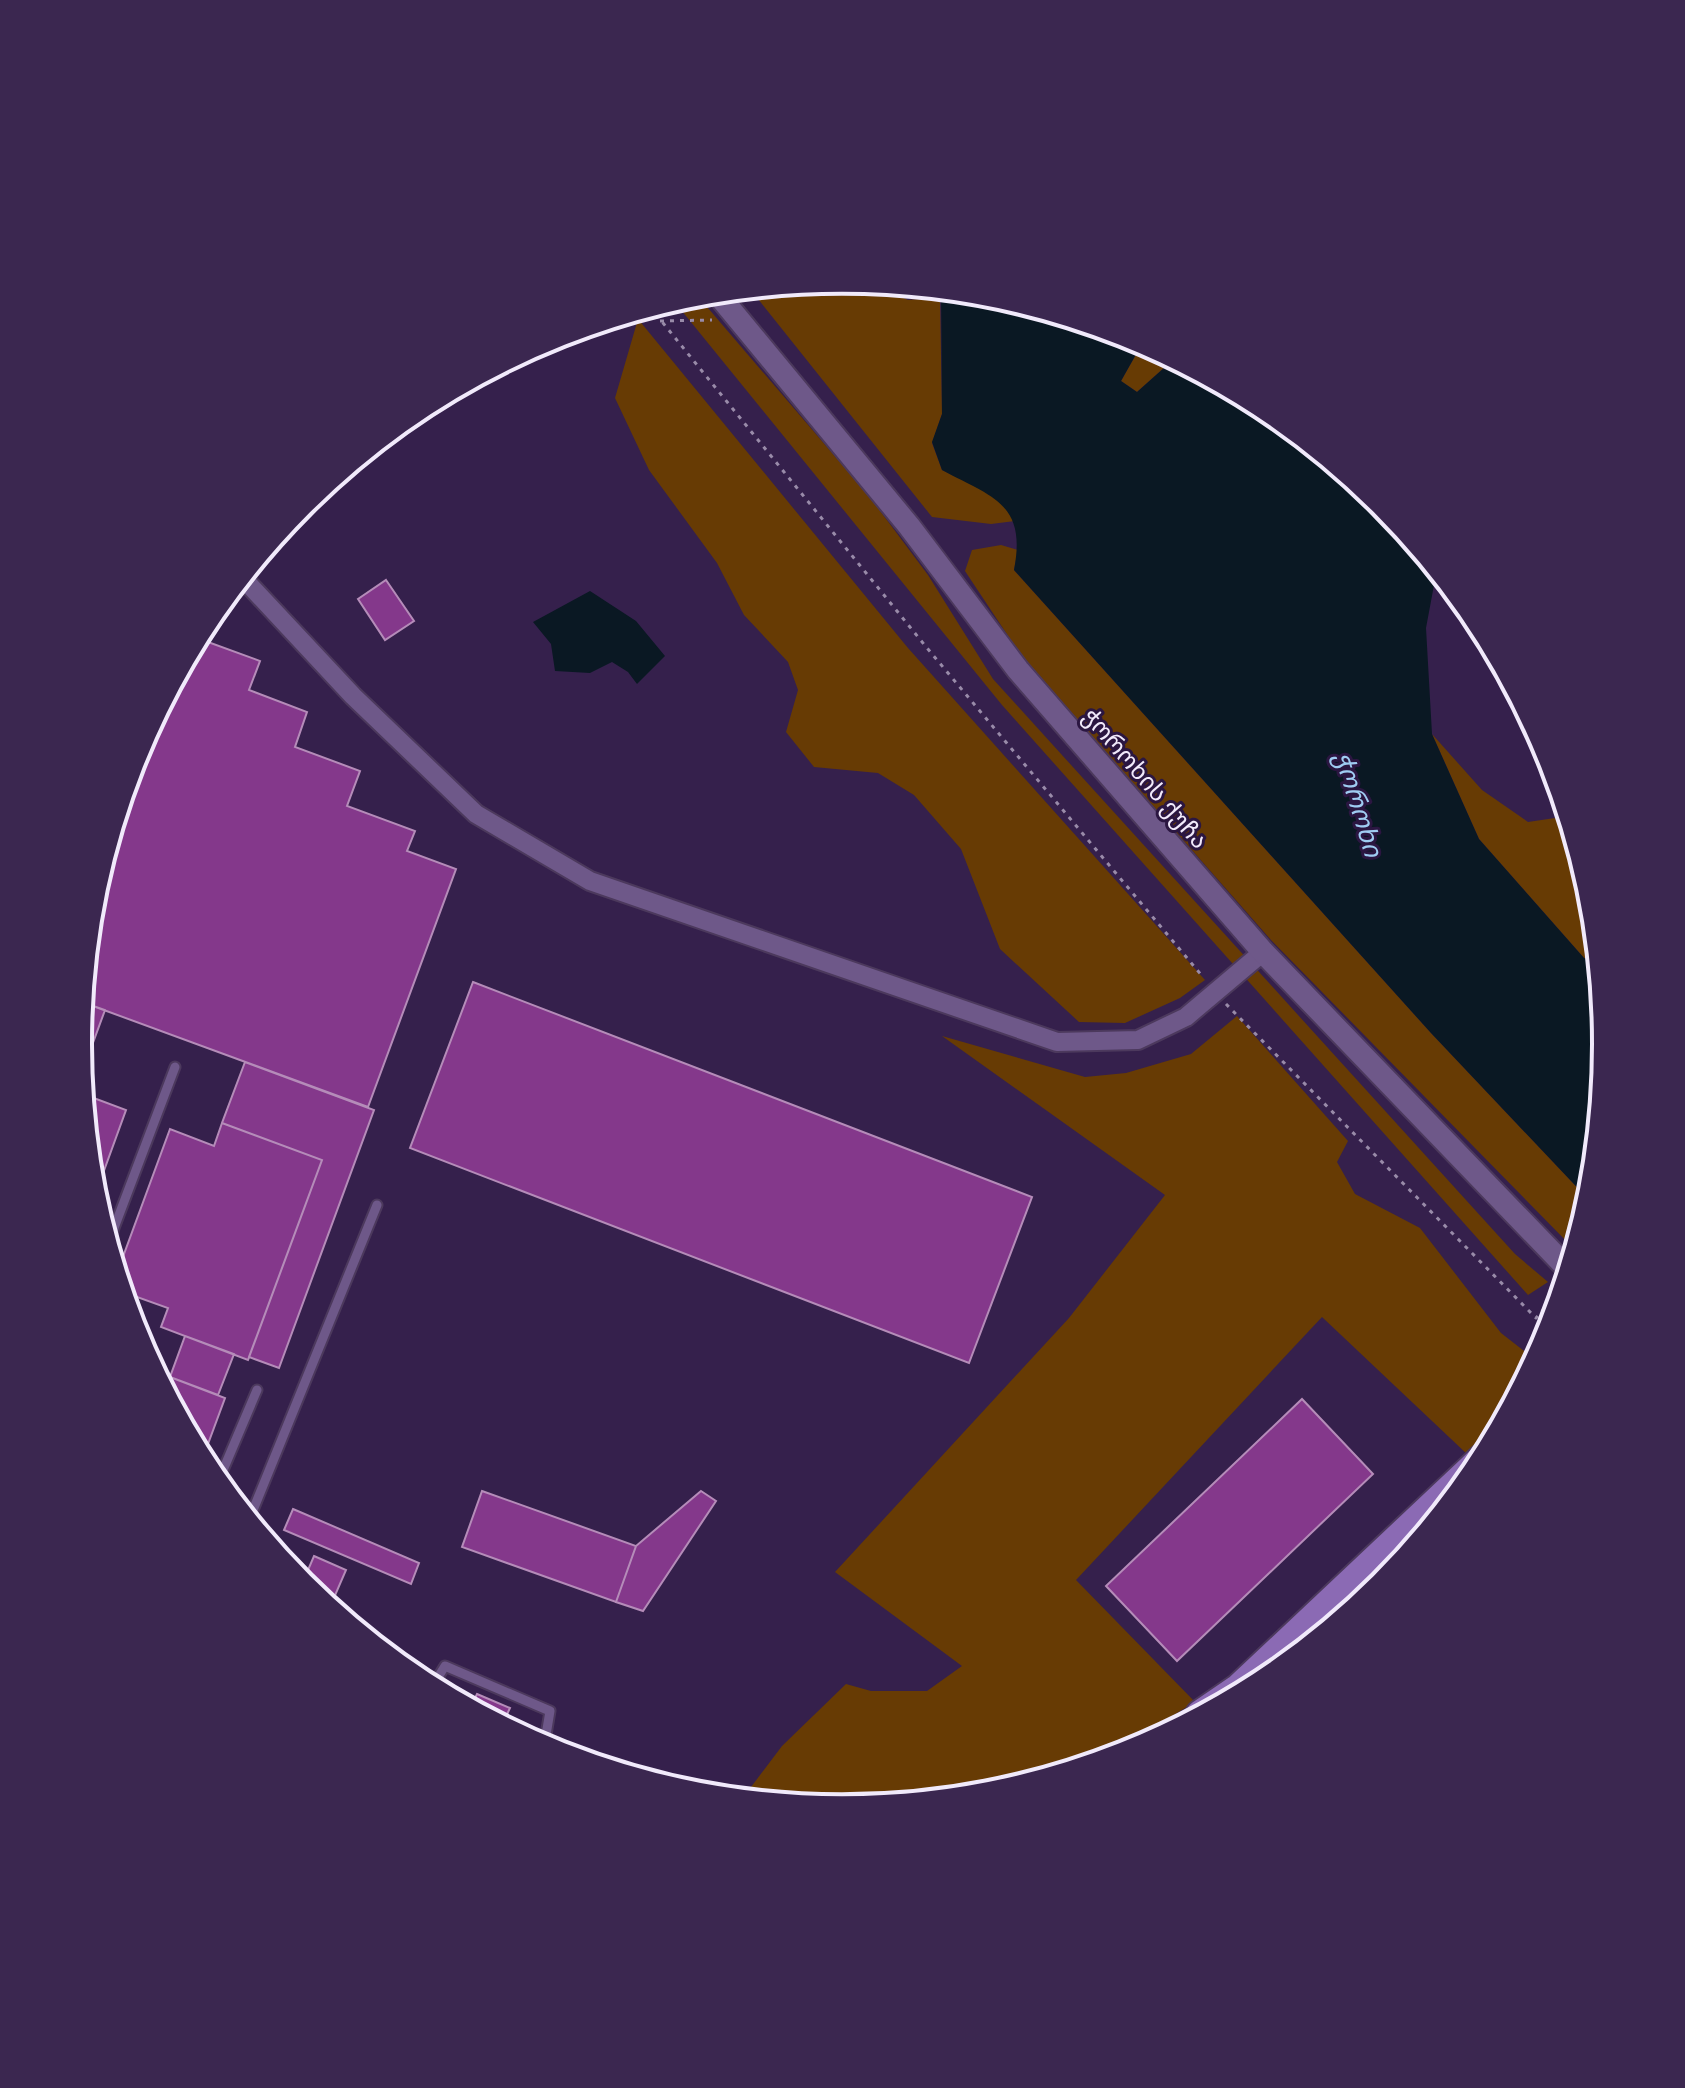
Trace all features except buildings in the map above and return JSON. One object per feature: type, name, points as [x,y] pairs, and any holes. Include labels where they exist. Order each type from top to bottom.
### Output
[{"type":"highway","points":[[1273,1658],[1436,1504]]},
{"type":"street","name":"ჭოროხის ქუჩა","points":[[725,303],[909,526],[1018,670],[1263,952],[1560,1261]]},
{"type":"street","points":[[249,585],[353,696],[476,814],[590,881],[1057,1042],[1138,1040],[1186,1017],[1263,952]]},
{"type":"lane","points":[[115,1226],[175,1067]]},
{"type":"lane","points":[[253,1509],[377,1205]]},
{"type":"lane","points":[[224,1469],[257,1390]]},
{"type":"lane","points":[[439,1676],[445,1666],[550,1711],[546,1733]]},
{"type":"path","points":[[657,317],[927,648],[1214,991],[1536,1318],[1544,1308]]},
{"type":"path","points":[[660,321],[739,320]]},
{"type":"shaded area","points":[[842,294],[940,300],[942,414],[932,443],[942,470],[997,497],[1015,521],[991,524],[932,517],[758,299]]},
{"type":"shaded area","points":[[707,306],[869,496],[928,575],[993,679],[1515,1254],[1548,1282],[1528,1295],[1002,705],[682,311]]},
{"type":"shaded area","points":[[640,321],[908,648],[1205,980],[1180,998],[1125,1023],[1079,1022],[1000,949],[961,849],[914,795],[878,773],[814,767],[786,732],[798,690],[788,662],[744,615],[717,563],[649,470],[615,398],[637,322]]},
{"type":"shaded area","points":[[1136,354],[1165,367],[1137,392],[1121,381]]},
{"type":"shaded area","points":[[1001,545],[1018,550],[1014,570],[1431,1033],[1579,1189],[1566,1241],[1271,940],[1022,657],[965,571],[972,550]]},
{"type":"shaded area","points":[[1432,734],[1482,790],[1528,822],[1555,818],[1559,823],[1579,898],[1588,960],[1584,958],[1479,839]]},
{"type":"shaded area","points":[[1237,1016],[1348,1141],[1337,1162],[1355,1194],[1420,1228],[1501,1333],[1526,1353],[1475,1447],[1468,1455],[1322,1317],[1076,1580],[1195,1702],[1159,1724],[1084,1755],[989,1780],[892,1793],[793,1793],[736,1786],[751,1787],[782,1746],[846,1684],[871,1691],[927,1691],[962,1666],[835,1572],[1069,1318],[1165,1195],[942,1036],[1085,1077],[1126,1073],[1191,1054]]},
{"type":"water","name":"ჭოროხი","points":[[941,300],[1037,319],[1136,354],[1121,381],[1137,392],[1165,367],[1218,394],[1259,420],[1337,480],[1407,549],[1434,583],[1426,628],[1432,734],[1479,839],[1588,960],[1593,1044],[1587,1142],[1579,1189],[1431,1033],[1014,570],[1017,548],[1010,516],[990,496],[942,470],[932,442],[942,414]]},
{"type":"water","points":[[590,591],[636,621],[665,656],[637,684],[628,672],[612,662],[590,673],[555,671],[551,644],[533,622]]}]
